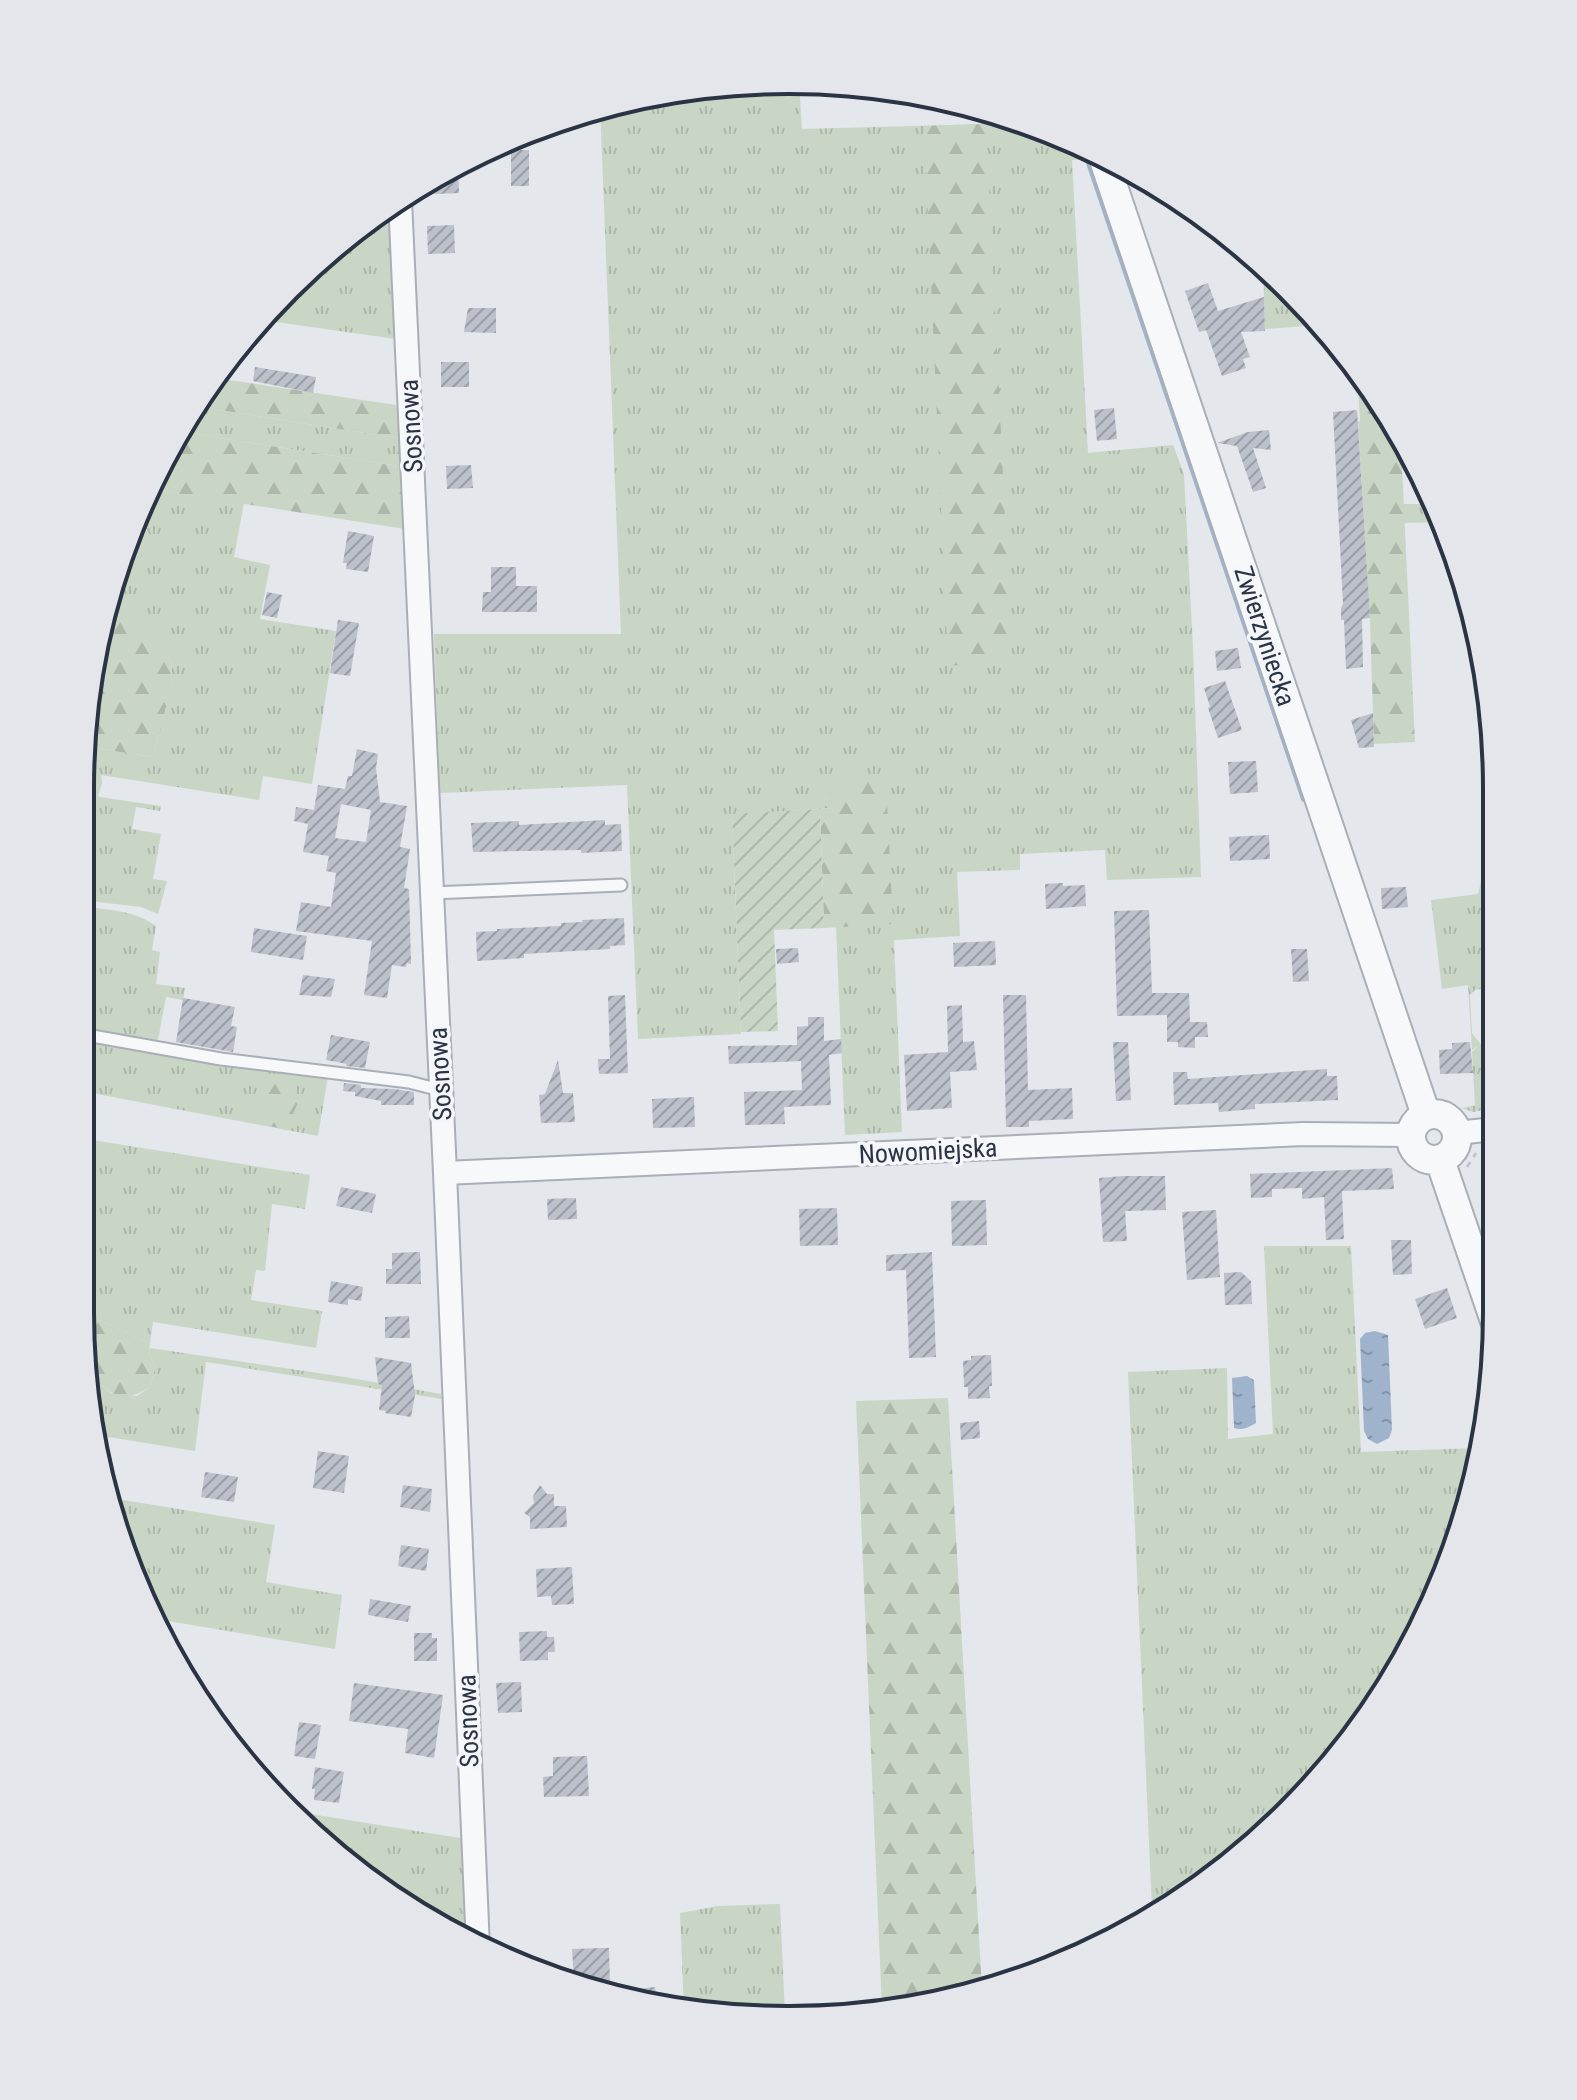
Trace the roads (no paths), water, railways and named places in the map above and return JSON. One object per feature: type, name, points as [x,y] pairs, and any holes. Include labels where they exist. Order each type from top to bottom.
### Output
[{"type":"street","name":"Zwierzyniecka","points":[[1108,172],[1418,1125]]},
{"type":"street","name":"Sosnowa","points":[[401,213],[477,1932]]},
{"type":"street","points":[[1440,1115],[1452,1123],[1457,1133],[1453,1151],[1440,1160],[1427,1160],[1412,1145],[1418,1125],[1440,1115]]},
{"type":"street","name":"Nowomiejska","points":[[445,1173],[1354,1133],[1418,1125]]},
{"type":"street","points":[[1457,1133],[1483,1130]]},
{"type":"street","points":[[1440,1160],[1483,1286]]},
{"type":"lane","points":[[432,893],[621,885]]},
{"type":"lane","points":[[94,1036],[221,1059],[409,1082],[440,1090]]},
{"type":"water","points":[[1375,1331],[1388,1335],[1392,1430],[1389,1438],[1377,1444],[1368,1439],[1364,1431],[1360,1339],[1365,1333]]},
{"type":"water","points":[[1247,1376],[1254,1380],[1256,1423],[1237,1429],[1234,1428],[1232,1378]]},
{"type":"waterway","points":[[1089,163],[1304,799]]}]
